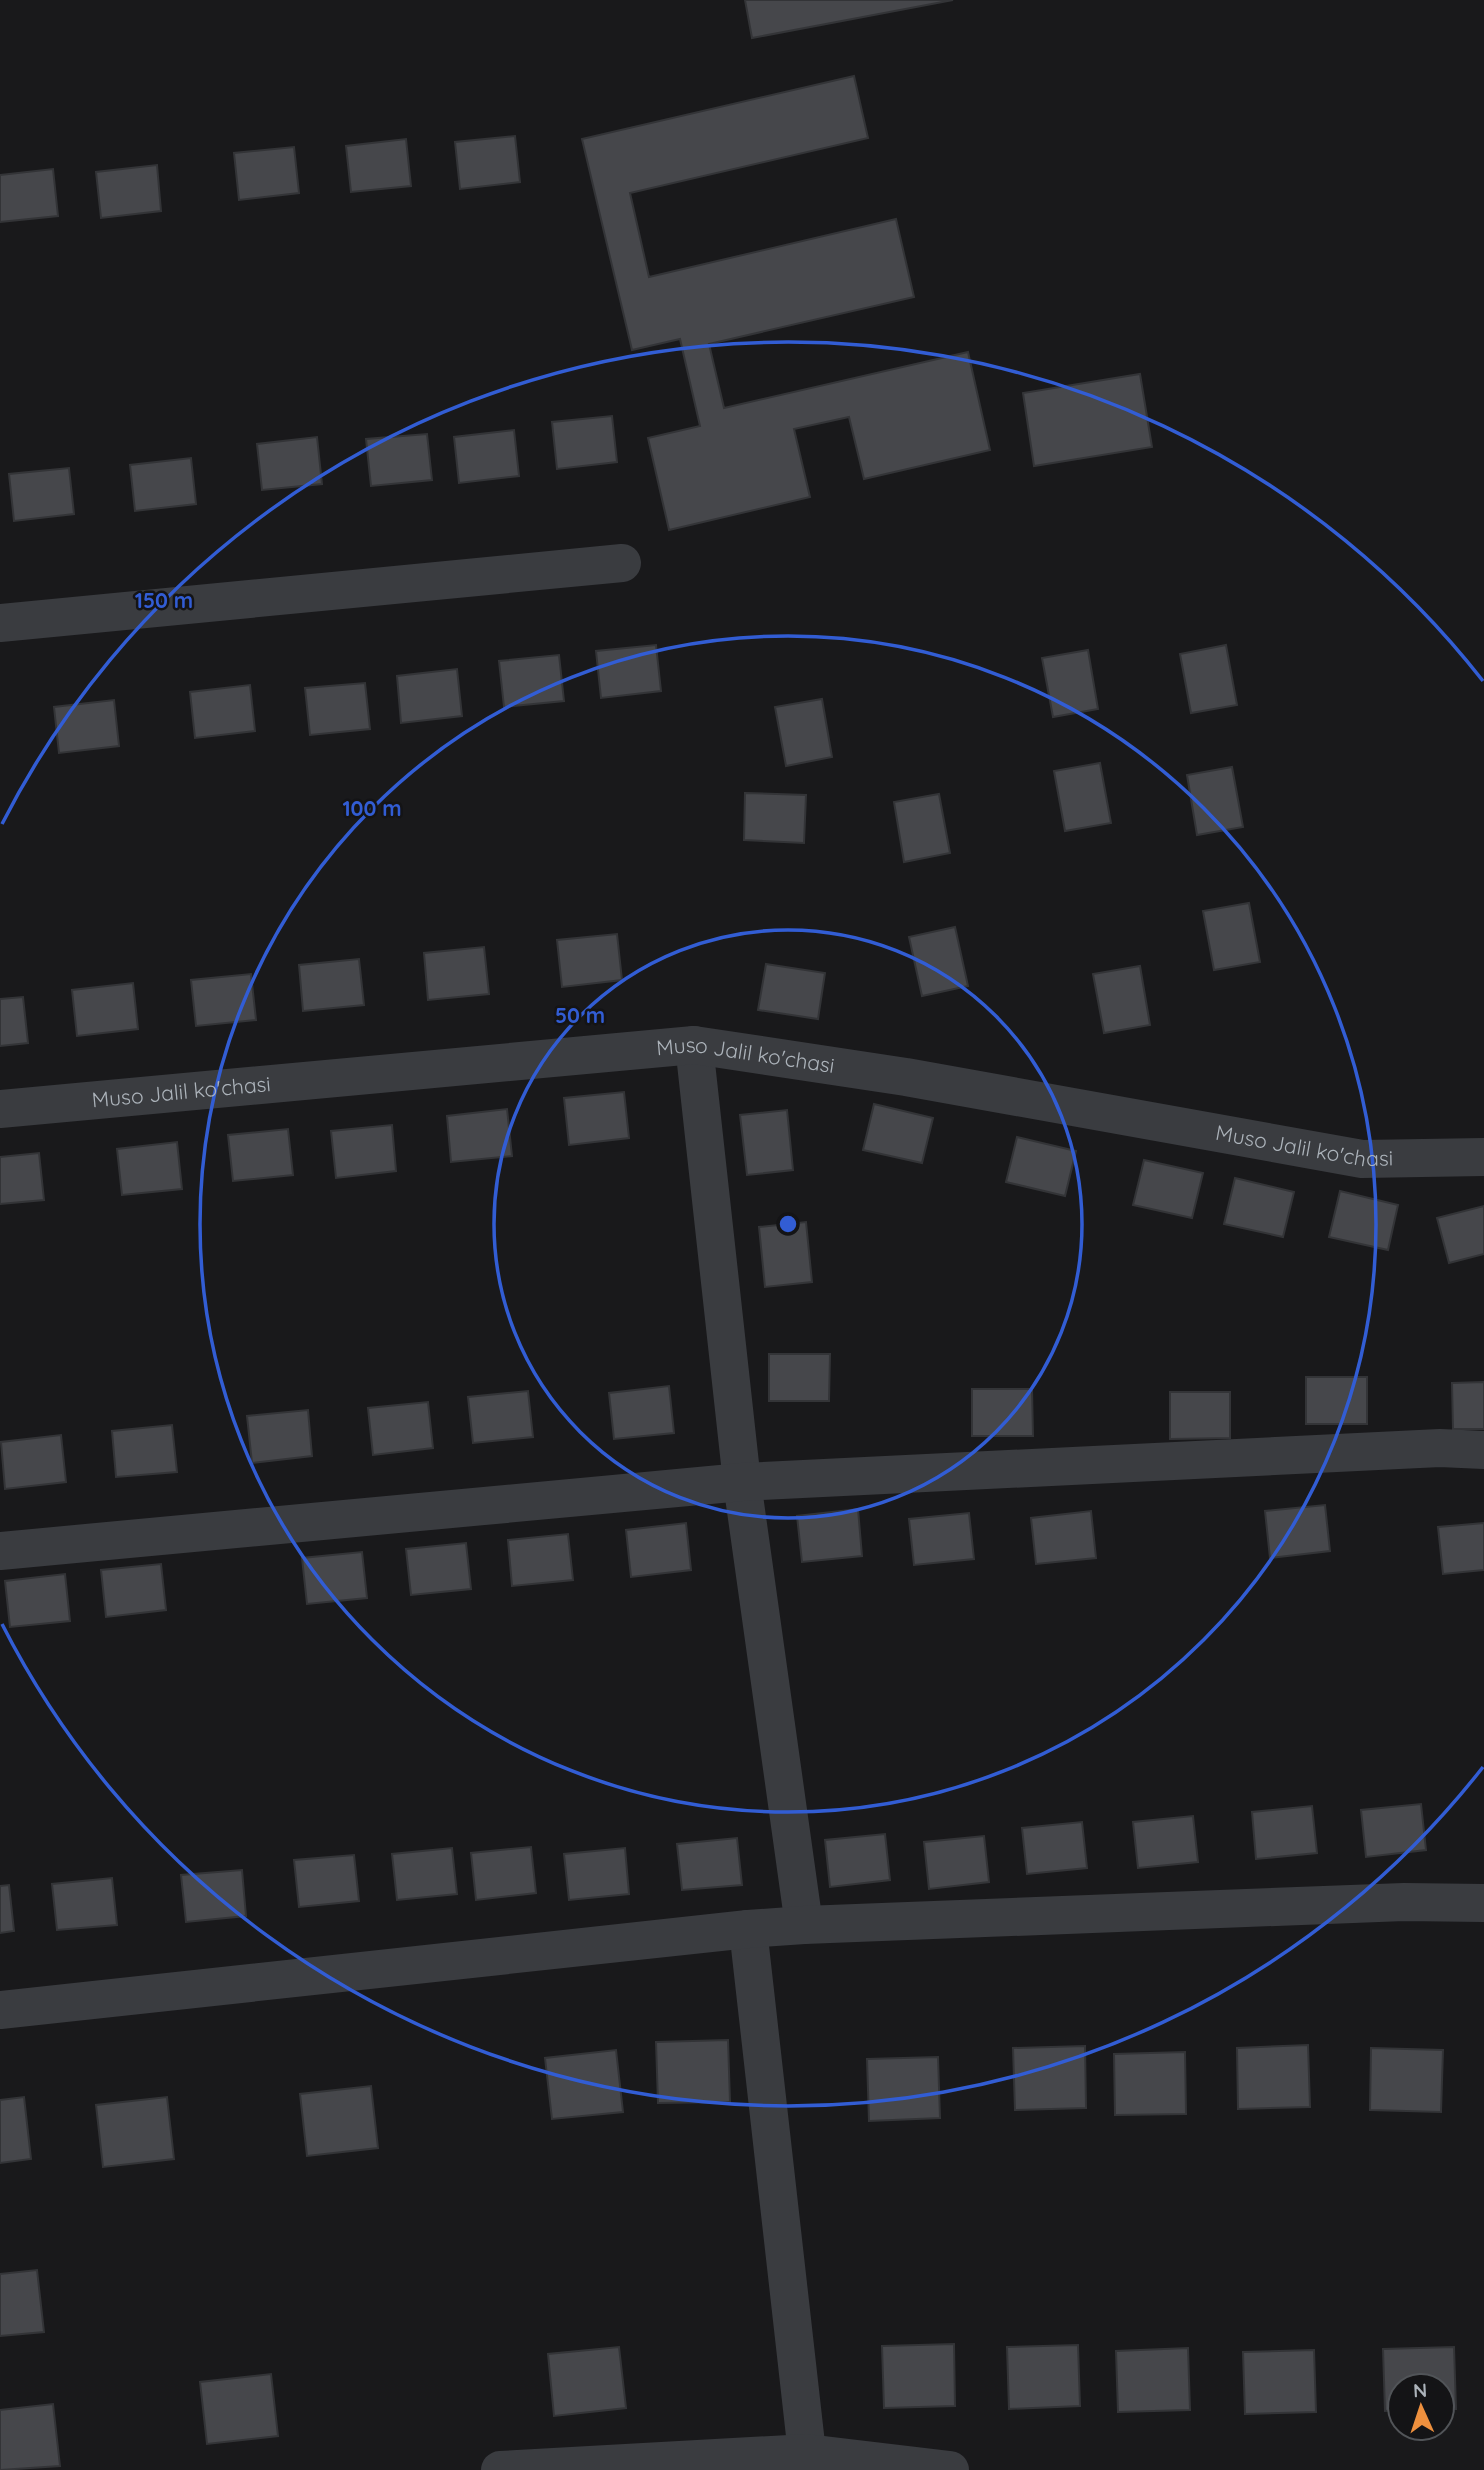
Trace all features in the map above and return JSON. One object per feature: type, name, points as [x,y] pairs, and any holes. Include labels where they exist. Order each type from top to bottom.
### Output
[{"type":"street","points":[[0,623],[622,563]]},
{"type":"street","points":[[694,1045],[742,1482],[804,1924]]},
{"type":"street","name":"Muso Jalil ko'chasi","points":[[0,1110],[694,1045],[906,1077],[1362,1158],[1484,1157]]},
{"type":"street","points":[[0,1551],[742,1482],[1440,1448],[1484,1450]]},
{"type":"street","points":[[0,2010],[804,1924],[1404,1902],[1484,1903]]},
{"type":"street","points":[[748,1929],[807,2453]]},
{"type":"street","points":[[500,2470],[807,2453],[950,2470]]},
{"type":"building","points":[[745,0],[953,0],[752,38]]},
{"type":"building","points":[[854,76],[868,138],[630,193],[649,277],[896,219],[914,297],[709,344],[724,408],[968,352],[990,450],[864,479],[849,417],[794,429],[810,497],[669,530],[648,438],[700,426],[680,339],[632,350],[582,139]]},
{"type":"building","points":[[515,136],[520,182],[460,189],[455,142]]},
{"type":"building","points":[[406,139],[411,186],[351,192],[346,146]]},
{"type":"building","points":[[294,147],[299,193],[239,200],[234,153]]},
{"type":"building","points":[[157,165],[161,211],[101,218],[96,172]]},
{"type":"building","points":[[53,169],[58,216],[0,222],[0,175]]},
{"type":"building","points":[[1140,374],[1152,447],[1034,466],[1023,393]]},
{"type":"building","points":[[612,416],[617,462],[557,469],[552,422]]},
{"type":"building","points":[[514,430],[519,476],[459,483],[454,437]]},
{"type":"building","points":[[427,434],[432,480],[371,486],[366,439]]},
{"type":"building","points":[[317,437],[322,484],[262,490],[257,444]]},
{"type":"building","points":[[191,458],[196,504],[135,511],[130,465]]},
{"type":"building","points":[[69,468],[74,514],[14,521],[9,474]]},
{"type":"building","points":[[656,645],[661,691],[601,698],[596,651]]},
{"type":"building","points":[[1226,645],[1237,705],[1191,713],[1180,654]]},
{"type":"building","points":[[1088,650],[1098,709],[1053,717],[1042,658]]},
{"type":"building","points":[[559,655],[564,701],[504,707],[499,661]]},
{"type":"building","points":[[457,669],[462,716],[401,723],[397,676]]},
{"type":"building","points":[[365,683],[370,729],[310,735],[305,688]]},
{"type":"building","points":[[250,685],[255,731],[195,738],[190,692]]},
{"type":"building","points":[[822,699],[832,757],[786,766],[775,707]]},
{"type":"building","points":[[114,700],[119,746],[59,753],[54,707]]},
{"type":"building","points":[[1100,763],[1111,823],[1065,831],[1054,771]]},
{"type":"building","points":[[1232,767],[1243,827],[1197,835],[1187,775]]},
{"type":"building","points":[[745,793],[806,795],[804,843],[744,840]]},
{"type":"building","points":[[939,794],[950,853],[904,862],[894,802]]},
{"type":"building","points":[[1249,903],[1260,962],[1214,970],[1203,911]]},
{"type":"building","points":[[955,927],[968,986],[922,996],[909,937]]},
{"type":"building","points":[[617,934],[622,980],[562,987],[557,940]]},
{"type":"building","points":[[484,947],[489,994],[428,1000],[424,953]]},
{"type":"building","points":[[359,959],[364,1005],[303,1011],[299,965]]},
{"type":"building","points":[[766,964],[825,973],[818,1019],[758,1010]]},
{"type":"building","points":[[1140,966],[1150,1025],[1104,1033],[1093,974]]},
{"type":"building","points":[[251,974],[256,1020],[196,1026],[191,980]]},
{"type":"building","points":[[133,983],[138,1029],[77,1036],[72,990]]},
{"type":"building","points":[[23,997],[28,1043],[0,1046],[0,999]]},
{"type":"building","points":[[624,1092],[629,1138],[569,1145],[564,1098]]},
{"type":"building","points":[[874,1104],[933,1118],[922,1163],[863,1150]]},
{"type":"building","points":[[507,1109],[512,1156],[451,1162],[447,1116]]},
{"type":"building","points":[[787,1110],[793,1170],[747,1175],[740,1115]]},
{"type":"building","points":[[392,1125],[396,1171],[336,1178],[331,1131]]},
{"type":"building","points":[[288,1129],[293,1175],[233,1181],[228,1135]]},
{"type":"building","points":[[1017,1137],[1076,1151],[1065,1196],[1006,1182]]},
{"type":"building","points":[[177,1142],[182,1189],[122,1195],[117,1149]]},
{"type":"building","points":[[39,1153],[44,1200],[0,1204],[0,1157]]},
{"type":"building","points":[[1144,1160],[1203,1173],[1192,1218],[1133,1205]]},
{"type":"building","points":[[1235,1178],[1294,1192],[1283,1237],[1224,1224]]},
{"type":"building","points":[[1340,1191],[1398,1205],[1388,1250],[1329,1237]]},
{"type":"building","points":[[1484,1206],[1484,1254],[1449,1263],[1437,1218]]},
{"type":"building","points":[[806,1222],[812,1282],[765,1287],[759,1227]]},
{"type":"building","points":[[769,1354],[830,1354],[829,1401],[769,1401]]},
{"type":"building","points":[[1306,1377],[1367,1377],[1367,1424],[1306,1424]]},
{"type":"building","points":[[1484,1382],[1484,1429],[1453,1429],[1452,1383]]},
{"type":"building","points":[[669,1386],[674,1433],[614,1439],[609,1393]]},
{"type":"building","points":[[972,1389],[1032,1389],[1033,1436],[972,1436]]},
{"type":"building","points":[[528,1391],[533,1437],[473,1443],[468,1397]]},
{"type":"building","points":[[1170,1392],[1230,1392],[1230,1438],[1170,1439]]},
{"type":"building","points":[[428,1402],[433,1448],[373,1455],[368,1408]]},
{"type":"building","points":[[308,1410],[312,1456],[252,1463],[247,1416]]},
{"type":"building","points":[[172,1425],[177,1472],[116,1477],[112,1431]]},
{"type":"building","points":[[61,1435],[66,1482],[5,1489],[1,1442]]},
{"type":"building","points":[[1325,1505],[1330,1551],[1270,1558],[1265,1511]]},
{"type":"building","points":[[858,1509],[862,1556],[802,1562],[797,1516]]},
{"type":"building","points":[[1091,1511],[1096,1558],[1036,1564],[1031,1518]]},
{"type":"building","points":[[969,1513],[974,1559],[914,1565],[909,1519]]},
{"type":"building","points":[[686,1523],[691,1570],[631,1577],[626,1530]]},
{"type":"building","points":[[1484,1523],[1484,1570],[1443,1574],[1438,1527]]},
{"type":"building","points":[[568,1534],[573,1580],[512,1586],[508,1540]]},
{"type":"building","points":[[466,1543],[471,1589],[411,1595],[406,1549]]},
{"type":"building","points":[[362,1552],[367,1598],[307,1604],[302,1558]]},
{"type":"building","points":[[161,1564],[166,1610],[106,1617],[101,1570]]},
{"type":"building","points":[[65,1574],[70,1621],[10,1627],[5,1581]]},
{"type":"building","points":[[1421,1804],[1426,1850],[1366,1857],[1361,1810]]},
{"type":"building","points":[[1312,1806],[1317,1853],[1256,1859],[1252,1812]]},
{"type":"building","points":[[1193,1816],[1198,1862],[1138,1868],[1133,1822]]},
{"type":"building","points":[[1082,1822],[1087,1868],[1027,1874],[1022,1828]]},
{"type":"building","points":[[885,1834],[890,1880],[830,1887],[825,1840]]},
{"type":"building","points":[[984,1836],[989,1882],[929,1889],[924,1842]]},
{"type":"building","points":[[737,1838],[742,1885],[682,1890],[677,1844]]},
{"type":"building","points":[[531,1847],[536,1893],[476,1900],[471,1853]]},
{"type":"building","points":[[452,1848],[457,1894],[397,1900],[392,1854]]},
{"type":"building","points":[[625,1848],[629,1894],[569,1900],[564,1854]]},
{"type":"building","points":[[354,1855],[359,1901],[299,1907],[294,1860]]},
{"type":"building","points":[[242,1870],[246,1916],[186,1922],[181,1875]]},
{"type":"building","points":[[112,1878],[117,1925],[57,1930],[52,1884]]},
{"type":"building","points":[[9,1885],[14,1931],[0,1933],[0,1886]]},
{"type":"building","points":[[728,2040],[730,2102],[658,2103],[656,2042]]},
{"type":"building","points":[[1308,2045],[1310,2107],[1238,2109],[1237,2048]]},
{"type":"building","points":[[1085,2046],[1086,2108],[1015,2110],[1013,2048]]},
{"type":"building","points":[[1371,2048],[1443,2050],[1441,2112],[1370,2110]]},
{"type":"building","points":[[616,2050],[623,2112],[552,2119],[545,2058]]},
{"type":"building","points":[[1185,2052],[1186,2114],[1115,2115],[1114,2054]]},
{"type":"building","points":[[938,2057],[940,2118],[869,2121],[867,2059]]},
{"type":"building","points":[[371,2086],[378,2148],[307,2156],[300,2094]]},
{"type":"building","points":[[24,2097],[31,2159],[0,2163],[0,2100]]},
{"type":"building","points":[[167,2097],[174,2159],[103,2167],[96,2105]]},
{"type":"building","points":[[37,2270],[44,2332],[0,2336],[0,2274]]},
{"type":"building","points":[[954,2344],[955,2406],[884,2408],[882,2346]]},
{"type":"building","points":[[1078,2345],[1080,2406],[1009,2409],[1007,2347]]},
{"type":"building","points":[[619,2347],[626,2408],[554,2416],[548,2354]]},
{"type":"building","points":[[1454,2347],[1455,2372],[1386,2372],[1385,2411],[1383,2349]]},
{"type":"building","points":[[1188,2348],[1190,2410],[1118,2412],[1116,2351]]},
{"type":"building","points":[[1314,2350],[1316,2412],[1245,2414],[1243,2352]]},
{"type":"building","points":[[271,2374],[278,2436],[207,2444],[200,2382]]},
{"type":"building","points":[[53,2404],[60,2466],[0,2470],[0,2410]]}]
